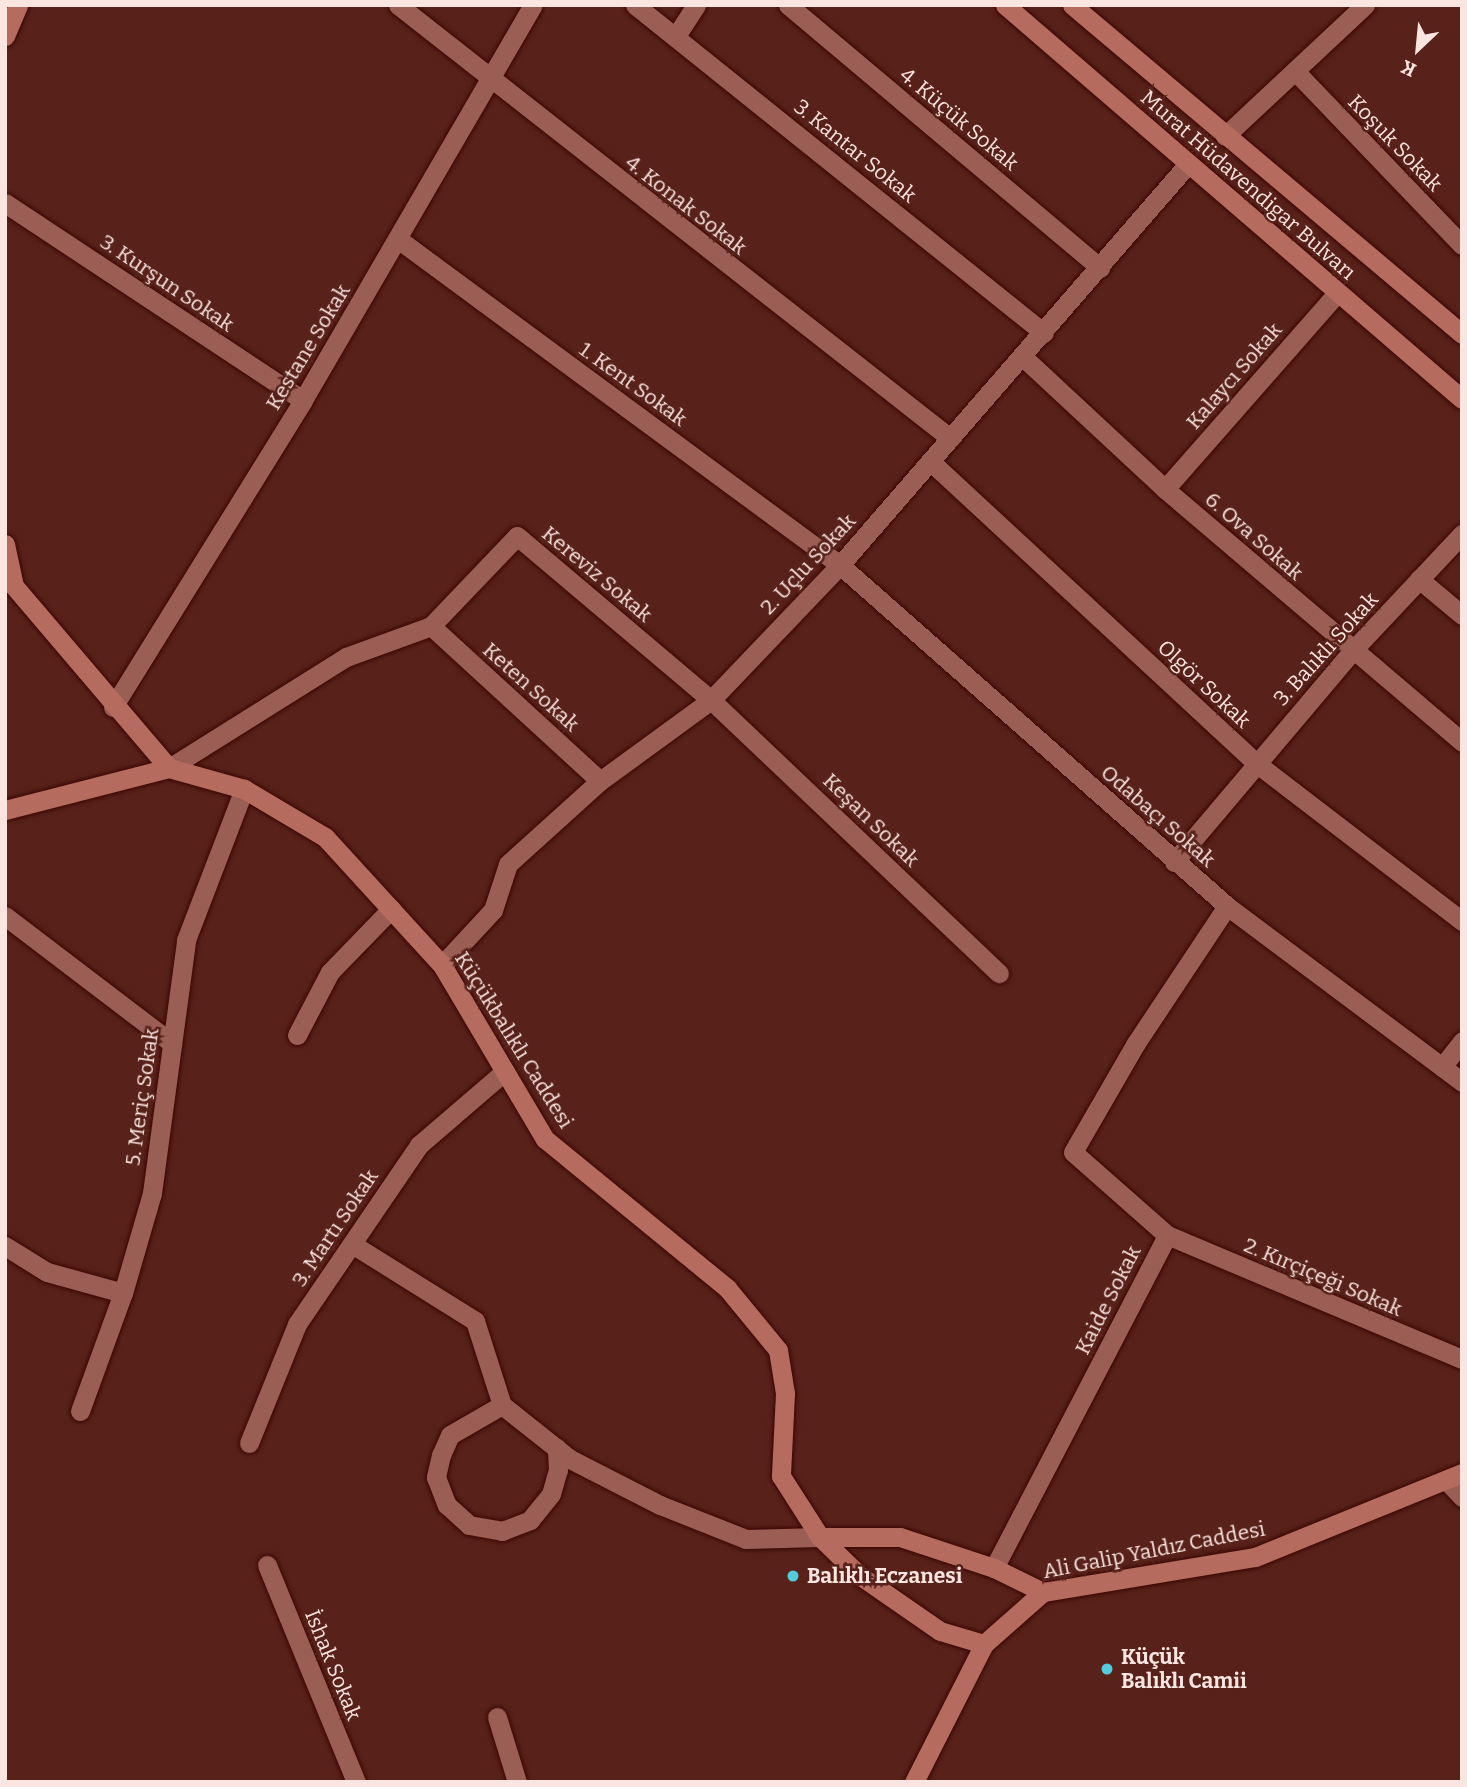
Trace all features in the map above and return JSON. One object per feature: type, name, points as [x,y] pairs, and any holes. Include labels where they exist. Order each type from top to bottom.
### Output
[{"type":"main road","points":[[5,36],[18,5]]},
{"type":"main road","name":"Murat Hüdavendigar Bulvarı","points":[[1005,5],[1462,399]]},
{"type":"main road","name":"Murat Hüdavendigar Bulvarı","points":[[1072,5],[1462,334]]},
{"type":"main road","points":[[5,544],[14,586],[113,707],[169,768],[5,810]]},
{"type":"main road","points":[[5,605],[14,586]]},
{"type":"main road","name":"Küçükbalıklı Caddesi","points":[[169,768],[244,789],[325,837],[442,965],[545,1139],[727,1288],[778,1350],[785,1393],[781,1476],[820,1537],[859,1575],[940,1631],[984,1644]]},
{"type":"main road","name":"Ali Galip Yaldız Caddesi","points":[[984,1644],[1043,1592],[1255,1557],[1455,1477]]},
{"type":"main road","points":[[820,1537],[900,1536],[994,1567],[1043,1592]]},
{"type":"main road","points":[[914,1782],[984,1644]]},
{"type":"street","name":"4. Konak Sokak","points":[[398,5],[489,81],[950,438]]},
{"type":"street","name":"Kestane Sokak","points":[[113,707],[303,400],[533,5]]},
{"type":"street","name":"3. Kantar Sokak","points":[[635,5],[1044,333]]},
{"type":"street","points":[[676,36],[696,5]]},
{"type":"street","name":"4. Küçük Sokak","points":[[788,5],[1100,268]]},
{"type":"street","points":[[1226,136],[1365,5]]},
{"type":"street","name":"Koşuk Sokak","points":[[1296,72],[1462,245]]},
{"type":"street","name":"2. Uçlu Sokak","points":[[442,965],[493,910],[508,864],[600,781],[711,700],[840,565],[1188,164]]},
{"type":"street","name":"3. Kurşun Sokak","points":[[5,203],[303,400]]},
{"type":"street","name":"1. Kent Sokak","points":[[398,239],[840,565]]},
{"type":"street","name":"Kalaycı Sokak","points":[[1166,489],[1338,293]]},
{"type":"street","name":"6. Ova Sokak","points":[[1023,357],[1166,489],[1352,651],[1462,742]]},
{"type":"street","name":"Olgör Sokak","points":[[930,461],[1256,763],[1462,921]]},
{"type":"street","name":"3. Balıklı Sokak","points":[[1174,862],[1352,651],[1462,534]]},
{"type":"street","name":"Kereviz Sokak","points":[[430,626],[517,536],[711,700]]},
{"type":"street","name":"Odabaçı Sokak","points":[[840,565],[1174,862],[1227,906],[1462,1082]]},
{"type":"street","points":[[1419,579],[1462,615]]},
{"type":"street","points":[[169,768],[346,657],[430,626]]},
{"type":"street","name":"Keten Sokak","points":[[430,626],[600,781]]},
{"type":"street","name":"Keşan Sokak","points":[[711,700],[999,973]]},
{"type":"street","name":"5. Meriç Sokak","points":[[80,1411],[123,1293],[152,1193],[186,940],[244,789]]},
{"type":"street","name":"Kaide Sokak","points":[[994,1567],[1167,1235],[1073,1152],[1136,1043],[1227,906]]},
{"type":"street","points":[[297,1035],[330,972],[391,909]]},
{"type":"street","points":[[5,916],[172,1043]]},
{"type":"street","points":[[1442,1067],[1462,1041]]},
{"type":"street","name":"3. Martı Sokak","points":[[249,1443],[297,1324],[419,1145],[505,1071]]},
{"type":"street","name":"2. Kırçiçeği Sokak","points":[[1167,1235],[1462,1359]]},
{"type":"street","points":[[352,1244],[475,1321],[502,1405],[557,1448],[660,1505],[746,1539],[820,1537]]},
{"type":"street","points":[[5,1246],[47,1272],[123,1293]]},
{"type":"street","points":[[502,1405],[450,1436],[441,1455],[436,1478],[446,1505],[469,1525],[502,1531],[530,1520],[551,1494],[558,1470],[557,1448]]},
{"type":"street","points":[[1455,1477],[1462,1497]]},
{"type":"street","name":"İshak Sokak","points":[[267,1565],[356,1782]]},
{"type":"street","points":[[498,1717],[517,1782]]},
{"type":"place","name":"Balıklı Eczanesi","points":[[793,1576]]},
{"type":"place","name":"Küçük Balıklı Camii","points":[[1107,1669]]}]
